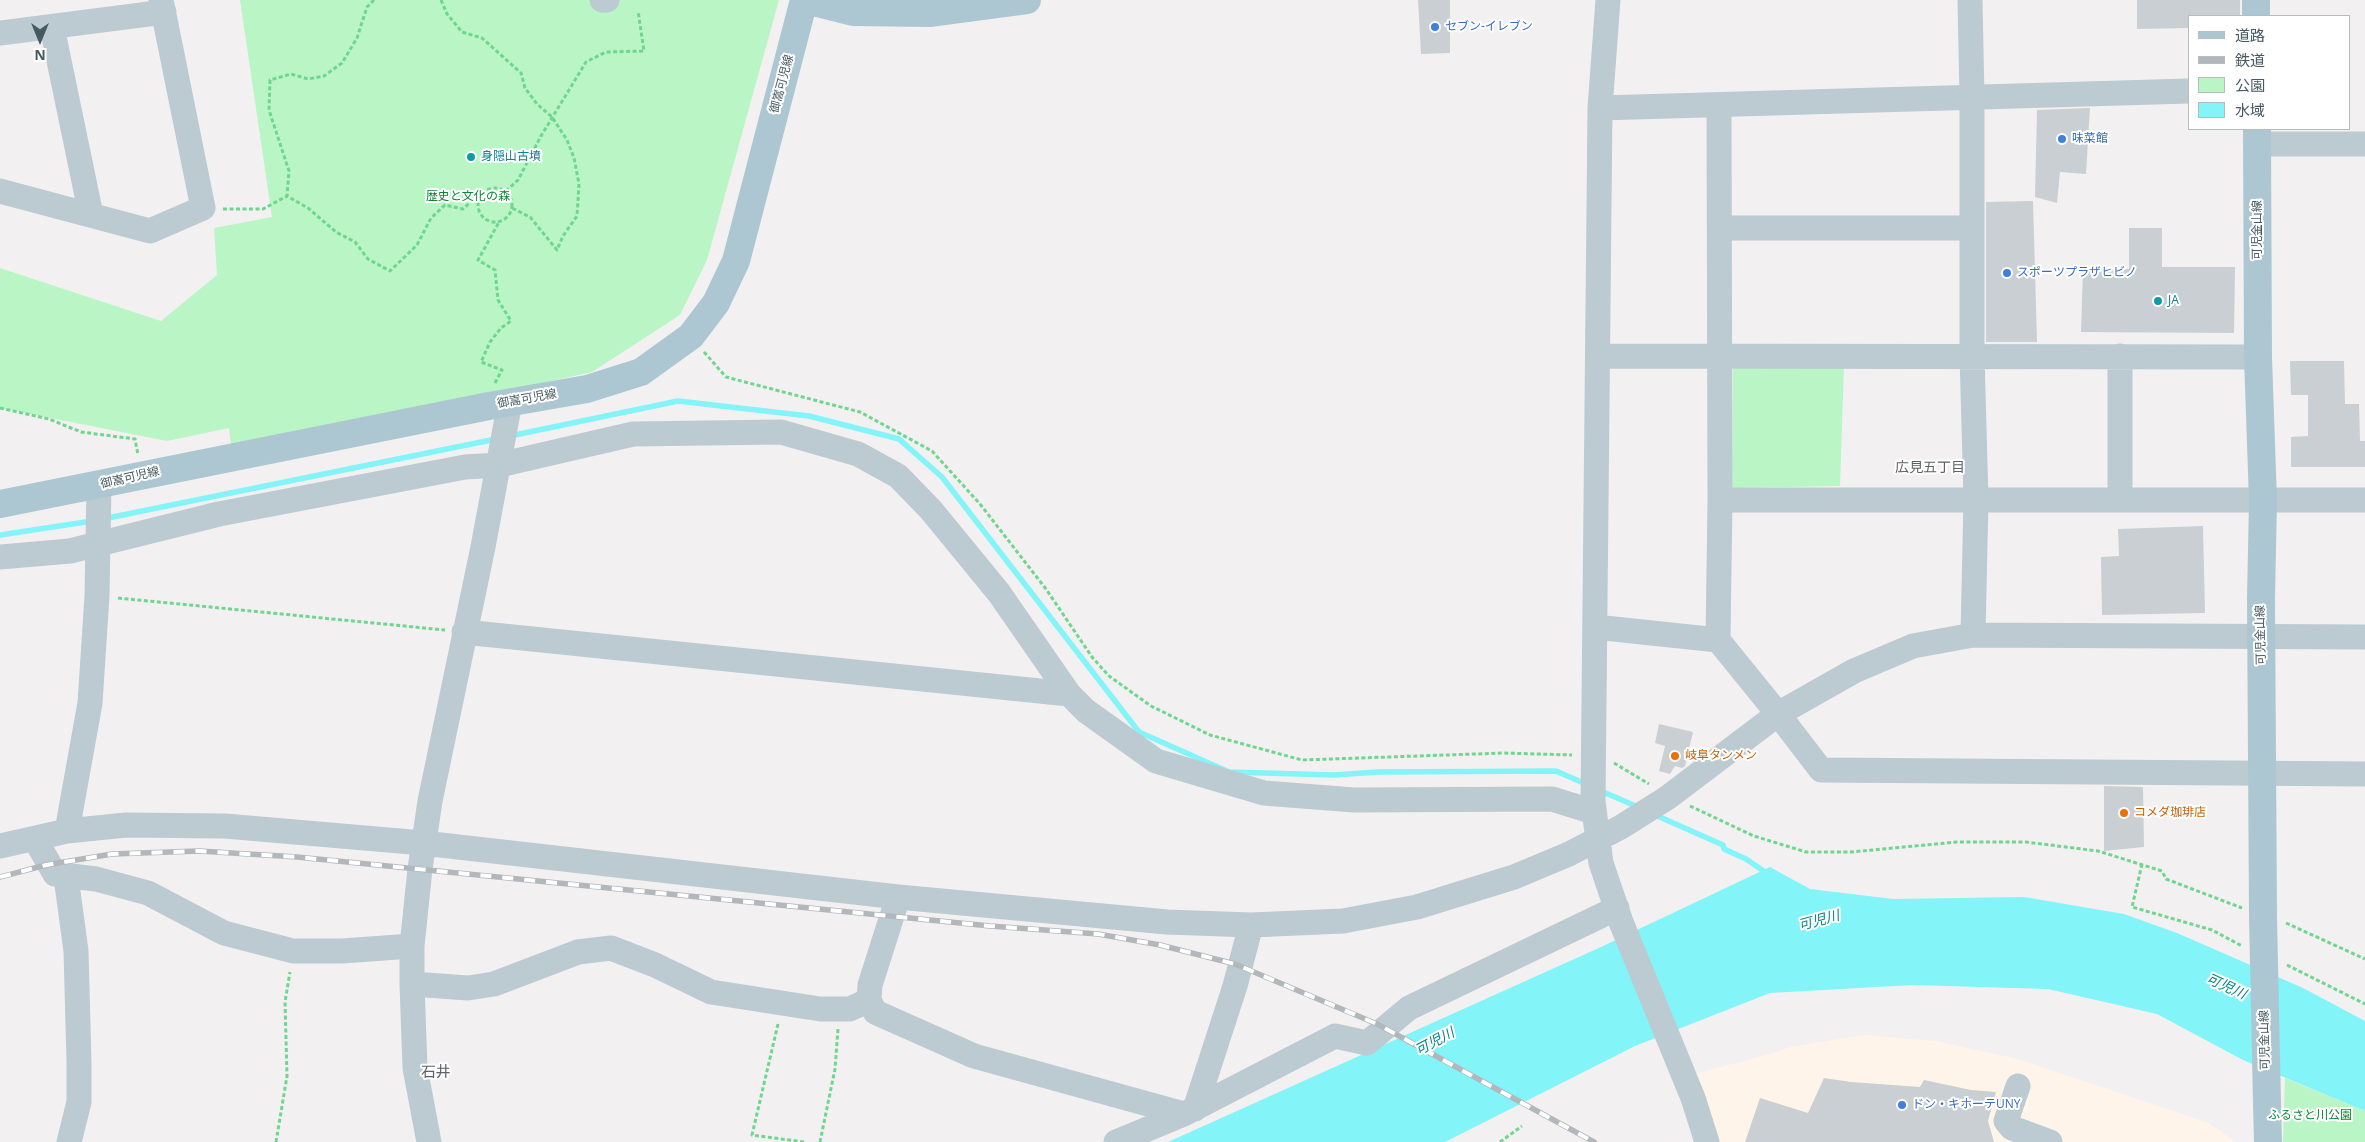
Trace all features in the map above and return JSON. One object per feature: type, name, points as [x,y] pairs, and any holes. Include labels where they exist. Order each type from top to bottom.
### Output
[{"type":"main road","name":"御嵩可児線","points":[[0,504],[99,496],[142,474],[500,404],[588,389],[641,372],[692,336],[716,304],[736,261],[805,0],[853,12],[919,13],[1027,0]]},
{"type":"main road","points":[[2256,0],[2256,15]]},
{"type":"main road","name":"可児金山線","points":[[2257,136],[2258,357],[2263,501],[2263,916],[2268,1142]]},
{"type":"street","points":[[602,0],[607,0]]},
{"type":"street","points":[[1608,0],[1600,108],[1599,356],[1592,759],[1594,807],[1601,863],[1619,915],[1693,1098],[1707,1142]]},
{"type":"street","points":[[1970,0],[1972,356],[1976,499],[1973,635]]},
{"type":"street","points":[[0,33],[52,27],[163,6],[203,208],[150,232],[0,191]]},
{"type":"street","points":[[52,27],[91,215]]},
{"type":"street","points":[[1600,108],[2188,91]]},
{"type":"street","points":[[1719,105],[1720,500],[1718,640],[1778,714],[1820,770],[2262,775],[2365,774]]},
{"type":"street","points":[[2257,136],[2365,144]]},
{"type":"street","points":[[1720,228],[1971,228]]},
{"type":"street","points":[[1599,356],[2258,357]]},
{"type":"street","points":[[2120,356],[2120,500]]},
{"type":"street","points":[[429,1142],[416,1068],[412,946],[423,843],[499,465],[500,404]]},
{"type":"street","points":[[0,557],[70,551],[98,538],[465,467],[499,465],[633,434],[781,432],[858,454],[898,476],[932,510],[998,593],[1069,694],[1086,711],[1156,760],[1264,793],[1354,800],[1552,799],[1594,807]]},
{"type":"street","points":[[67,831],[90,703],[97,596],[99,496]]},
{"type":"street","points":[[1720,500],[2365,500]]},
{"type":"street","points":[[1595,628],[1718,640]]},
{"type":"street","points":[[464,632],[1069,694]]},
{"type":"street","points":[[0,846],[67,831],[126,825],[215,826],[423,843],[898,897],[1167,922],[1251,925],[1343,921],[1417,907],[1514,877],[1569,854],[1631,822],[1670,796],[1778,714],[1854,671],[1913,646],[1973,635],[2365,637]]},
{"type":"street","points":[[35,838],[55,874],[66,877],[96,879],[148,893],[224,933],[293,951],[342,951],[412,946]]},
{"type":"street","points":[[66,877],[76,951],[79,1062],[79,1102],[69,1142]]},
{"type":"street","points":[[898,897],[870,985],[869,1000],[875,1012],[974,1056],[1190,1112]]},
{"type":"street","points":[[1116,1142],[1190,1112],[1335,1036],[1367,1043],[1408,1008],[1619,915]]},
{"type":"street","points":[[1190,1112],[1235,986],[1251,925]]},
{"type":"street","points":[[412,984],[468,988],[494,984],[578,952],[611,948],[655,965],[711,992],[820,1009],[850,1009],[869,1000]]},
{"type":"street","points":[[2018,1086],[2006,1121],[2012,1128],[2050,1142]]},
{"type":"path","points":[[287,196],[289,171],[269,110],[270,80],[291,74],[308,79],[324,76],[342,63],[357,38],[366,7],[374,0]]},
{"type":"path","points":[[442,0],[447,14],[462,32],[482,38],[521,73],[525,88],[537,104],[552,117],[567,140],[574,158],[579,184],[577,216],[562,236],[557,250],[530,217],[512,208]]},
{"type":"path","points":[[506,191],[518,180],[552,117],[586,62],[606,52],[644,51],[638,10]]},
{"type":"path","points":[[287,196],[308,208],[336,232],[355,242],[368,259],[390,271],[417,245],[431,218],[445,205],[463,209],[487,189],[496,186],[506,191],[512,199],[509,217],[493,223],[484,218],[479,210],[480,195]]},
{"type":"path","points":[[203,208],[263,209],[287,196]]},
{"type":"path","points":[[499,222],[478,260],[495,270],[498,300],[511,321],[501,328],[490,342],[481,362],[502,370],[490,396],[500,404]]},
{"type":"path","points":[[692,336],[726,377],[860,412],[932,450],[980,504],[1046,589],[1092,657],[1109,676],[1151,706],[1210,735],[1302,760],[1504,753],[1592,759],[1603,756],[1654,788],[1754,836],[1806,852],[1851,852],[1957,842],[2026,842],[2098,851],[2162,870],[2166,880],[2291,925],[2365,959]]},
{"type":"path","points":[[0,408],[49,419],[81,432],[135,440],[142,474]]},
{"type":"path","points":[[97,596],[464,632]]},
{"type":"path","points":[[2132,907],[2142,864]]},
{"type":"path","points":[[276,1142],[287,1076],[285,1002],[293,951]]},
{"type":"path","points":[[751,1142],[783,1004]]},
{"type":"path","points":[[820,1142],[835,1069],[840,1009]]},
{"type":"path","points":[[1500,1142],[1522,1126]]},
{"type":"path","points":[[752,1135],[804,1142]]},
{"type":"shaded area","points":[[1863,1035],[1936,1041],[2018,1059],[2209,1123],[2236,1142],[1706,1142],[1684,1077],[1790,1047]]},
{"type":"green space","name":"歴史と文化の森","points":[[240,0],[779,0],[707,260],[680,315],[592,372],[460,401],[231,445],[229,428],[167,441],[0,408],[0,268],[161,321],[217,275],[214,228],[272,217]]},
{"type":"green space","points":[[1733,366],[1844,366],[1840,486],[1732,488]]},
{"type":"green space","name":"ふるさと川公園","points":[[2285,1078],[2365,1111],[2365,1142],[2283,1142]]},
{"type":"water","name":"可児川","points":[[1770,867],[1810,889],[1893,899],[2024,897],[2124,914],[2177,933],[2303,988],[2365,1021],[2365,1111],[2243,1060],[2157,1014],[2048,989],[1912,985],[1770,993],[1635,1046],[1445,1142],[1168,1142],[1601,947]]},
{"type":"building","name":"セブン-イレブン","points":[[1418,0],[1450,0],[1450,53],[1421,54]]},
{"type":"building","points":[[2137,0],[2240,0],[2240,15],[2188,15],[2188,28],[2137,29]]},
{"type":"building","name":"味菜館","points":[[2090,108],[2086,174],[2060,172],[2057,203],[2035,197],[2037,110]]},
{"type":"building","name":"スポーツプラザヒビノ","points":[[2033,201],[2037,342],[1986,342],[1986,202]]},
{"type":"building","name":"JA","points":[[2129,228],[2162,228],[2162,267],[2235,267],[2234,333],[2081,332],[2083,269],[2129,269]]},
{"type":"building","points":[[2290,361],[2344,361],[2345,404],[2359,404],[2360,441],[2365,441],[2365,467],[2291,467],[2291,437],[2308,436],[2308,395],[2291,395]]},
{"type":"building","points":[[2203,526],[2205,613],[2102,615],[2101,557],[2119,556],[2118,529]]},
{"type":"building","name":"岐阜タンメン","points":[[1659,724],[1693,732],[1685,766],[1682,768],[1675,766],[1670,774],[1659,771],[1665,746],[1655,743]]},
{"type":"building","name":"コメダ珈琲店","points":[[2104,786],[2143,787],[2144,847],[2104,851]]},
{"type":"building","name":"ドン・キホーテUNY","points":[[1824,1078],[1920,1087],[1924,1080],[1971,1090],[1996,1092],[1988,1121],[1994,1142],[1745,1142],[1760,1098],[1808,1113]]},
{"type":"waterway","points":[[510,436],[678,401],[809,416],[899,439],[942,477],[1139,732],[1229,772],[1334,775],[1378,772],[1556,771],[1588,785]]},
{"type":"waterway","points":[[103,519],[496,439]]},
{"type":"waterway","points":[[0,535],[92,521]]},
{"type":"waterway","points":[[1601,791],[1638,807]]},
{"type":"waterway","points":[[1653,814],[1723,845],[1724,849],[1746,859],[1768,874]]},
{"type":"railway","points":[[0,877],[46,865],[112,854],[199,851],[297,857],[990,926],[1098,934],[1160,945],[1235,964],[1377,1024],[1594,1142]]},
{"type":"place","name":"セブン-イレブン","points":[[1435,27]]},
{"type":"place","name":"味菜館","points":[[2062,139]]},
{"type":"place","name":"身隠山古墳","points":[[471,157]]},
{"type":"place","name":"スポーツプラザヒビノ","points":[[2007,273]]},
{"type":"place","name":"JA","points":[[2158,301]]},
{"type":"place","name":"岐阜タンメン","points":[[1675,756]]},
{"type":"place","name":"コメダ珈琲店","points":[[2124,813]]},
{"type":"place","name":"ドン・キホーテUNY","points":[[1902,1105]]},
{"type":"district","name":"広見五丁目","points":[[1930,468]]},
{"type":"district","name":"石井","points":[[436,1073]]}]
